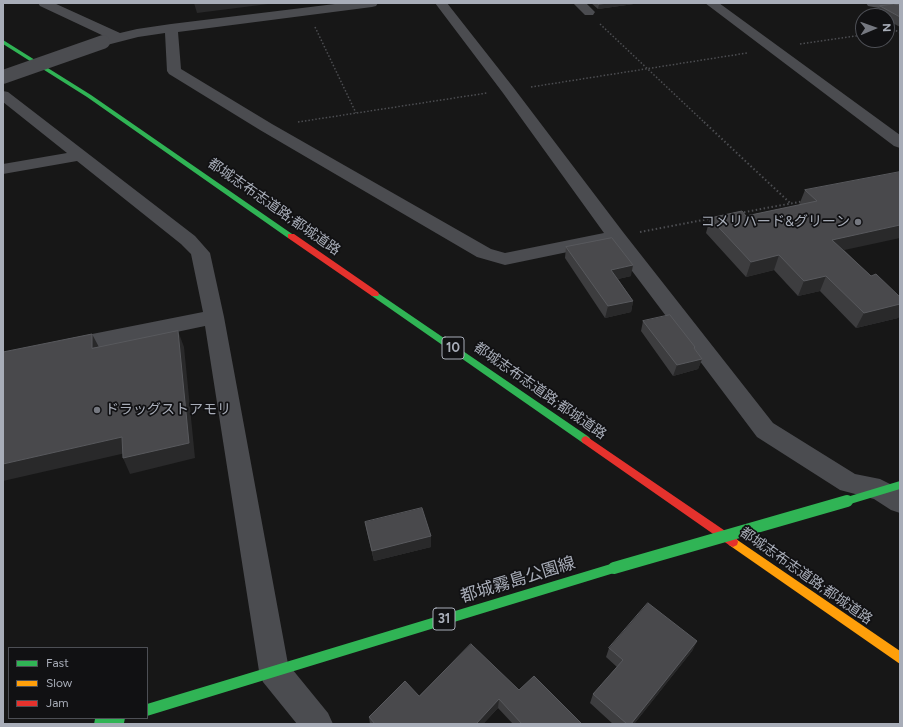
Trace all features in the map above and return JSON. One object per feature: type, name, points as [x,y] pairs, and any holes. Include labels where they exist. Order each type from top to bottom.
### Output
[{"type":"main road","name":"都城志布志道路;都城道路","points":[[3,42],[103,105],[900,658]]},
{"type":"main road","name":"都城霧島公園線","points":[[148,710],[614,568],[847,501],[893,492]]},
{"type":"main road","points":[[100,724],[117,719]]},
{"type":"street","points":[[44,3],[117,37]]},
{"type":"street","points":[[3,77],[102,42],[137,32],[372,3]]},
{"type":"street","points":[[441,3],[508,90],[616,236],[765,430],[849,482],[893,492]]},
{"type":"street","points":[[579,3],[589,12]]},
{"type":"street","points":[[711,3],[900,143]]},
{"type":"street","points":[[872,3],[900,8]]},
{"type":"street","points":[[170,28],[174,71],[266,127],[484,253],[505,259],[616,236]]},
{"type":"street","points":[[3,95],[188,240],[200,252],[214,316],[274,671],[317,724]]},
{"type":"street","points":[[3,169],[80,156]]},
{"type":"street","points":[[50,351],[214,316]]},
{"type":"path","points":[[307,11],[356,114]]},
{"type":"path","points":[[589,12],[790,204]]},
{"type":"path","points":[[895,30],[900,33]]},
{"type":"path","points":[[266,127],[855,36]]},
{"type":"path","points":[[737,214],[805,201]]},
{"type":"path","points":[[616,236],[714,218]]},
{"type":"building","points":[[894,4],[900,5],[900,17],[895,14],[895,8],[884,8],[880,6]]},
{"type":"building","points":[[900,172],[900,225],[832,240],[871,276],[876,274],[900,297],[900,304],[864,313],[826,276],[804,281],[779,255],[751,262],[710,218],[742,211],[746,216],[817,201],[805,190]]},
{"type":"building","points":[[612,238],[633,265],[611,270],[633,301],[608,306],[566,247]]},
{"type":"building","points":[[670,315],[695,347],[694,348],[702,359],[677,365],[643,321]]},
{"type":"building","name":"ドラッグストアモリ","points":[[178,331],[189,443],[123,458],[122,437],[3,464],[3,352],[92,334],[92,348]]},
{"type":"building","points":[[422,508],[431,536],[372,551],[365,522]]},
{"type":"building","points":[[648,603],[697,641],[631,724],[627,724],[593,694],[623,660],[609,648]]},
{"type":"building","points":[[471,644],[519,690],[534,676],[582,724],[522,724],[499,699],[476,724],[375,724],[369,717],[405,681],[419,696]]},
{"type":"traffic: fast","points":[[3,42],[89,96],[291,236]]},
{"type":"traffic: fast","points":[[375,294],[586,440]]},
{"type":"traffic: fast","points":[[847,501],[900,485]]},
{"type":"traffic: fast","points":[[614,568],[847,501]]},
{"type":"traffic: fast","points":[[148,710],[614,568]]},
{"type":"traffic: fast","points":[[100,724],[116,719]]},
{"type":"traffic: slow","points":[[733,542],[900,658]]},
{"type":"traffic: jam","points":[[291,236],[375,294]]},
{"type":"traffic: jam","points":[[586,440],[733,542]]},
{"type":"place","name":"コメリハード&グリーン","points":[[858,222]]},
{"type":"place","name":"ドラッグストアモリ","points":[[97,410]]}]
